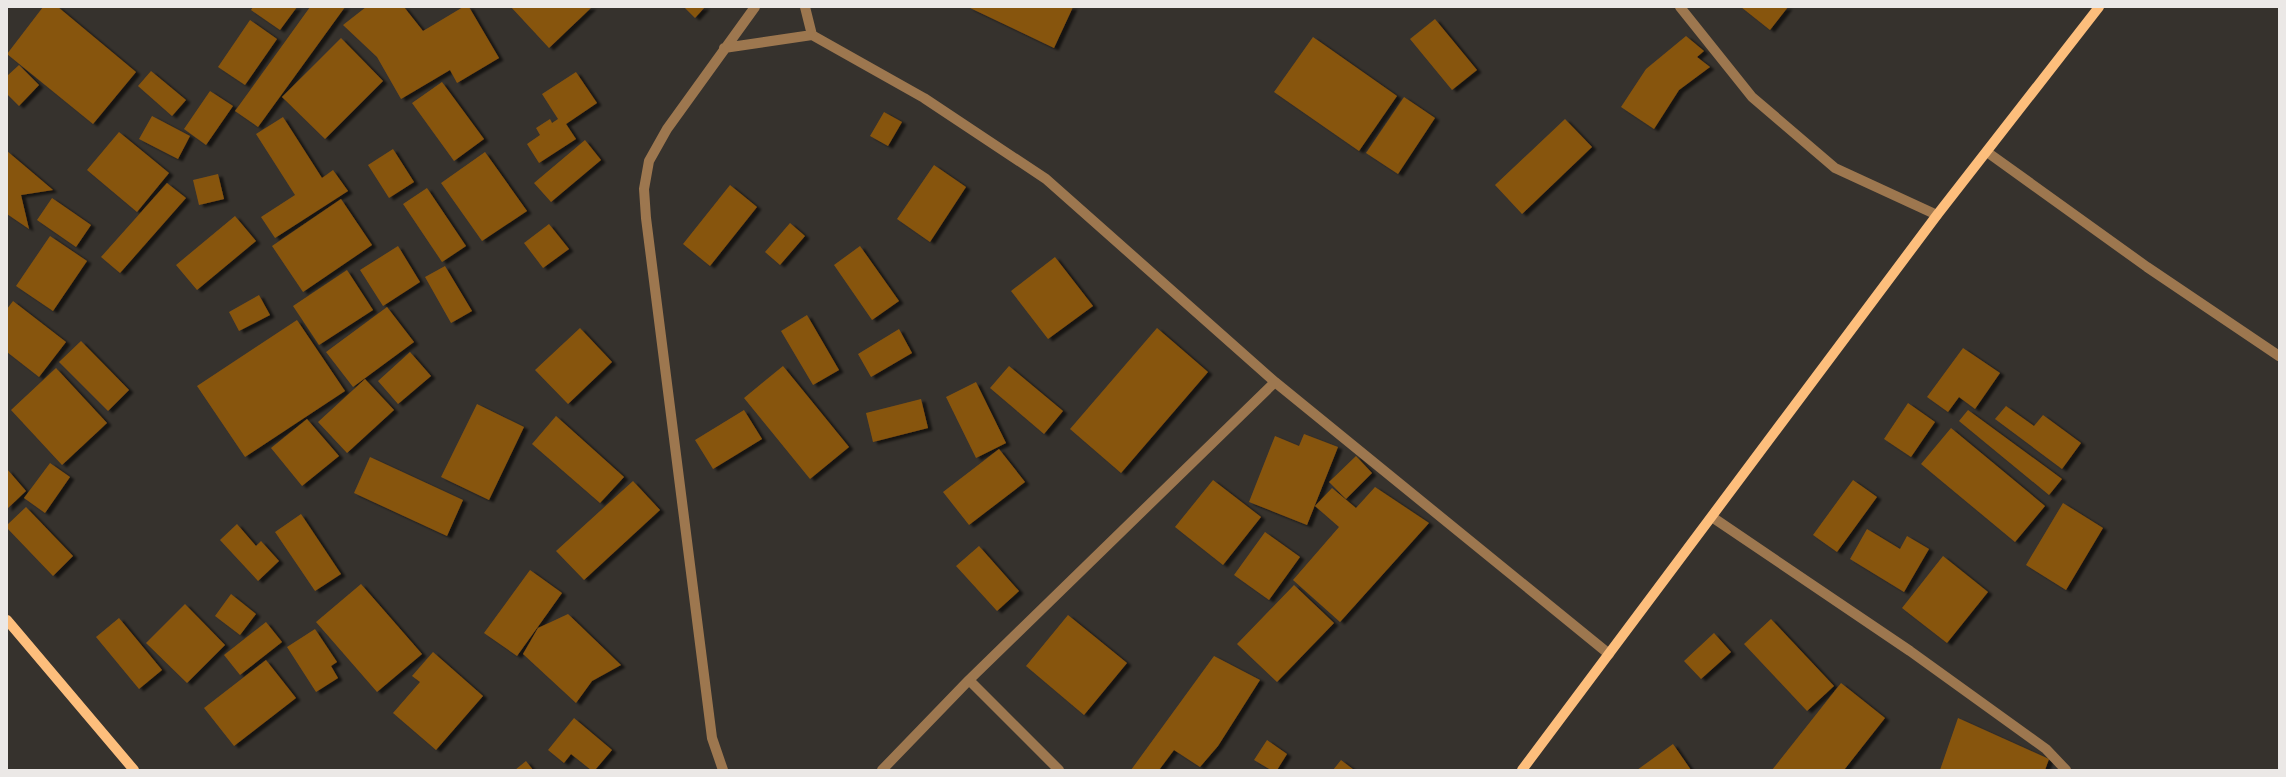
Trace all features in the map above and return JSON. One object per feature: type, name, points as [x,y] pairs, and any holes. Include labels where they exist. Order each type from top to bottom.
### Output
[{"type":"main road","points":[[1522,770],[1937,215],[2099,7]]},
{"type":"main road","points":[[7,620],[134,770]]},
{"type":"street","points":[[723,770],[712,738],[644,189],[650,161],[667,129],[755,7]]},
{"type":"street","points":[[805,7],[812,34]]},
{"type":"street","points":[[1680,7],[1752,97],[1835,168],[1937,215]]},
{"type":"street","points":[[724,48],[812,34],[924,98],[1046,179],[1275,382],[1609,654]]},
{"type":"street","points":[[1987,152],[2147,267],[2279,356]]},
{"type":"street","points":[[882,770],[969,680],[1275,382]]},
{"type":"street","points":[[1712,517],[1910,651],[2046,749],[2066,770]]},
{"type":"street","points":[[969,680],[1059,770]]},
{"type":"building","points":[[43,7],[58,7],[136,72],[93,124],[7,54]]},
{"type":"building","points":[[253,7],[297,7],[280,30],[251,10]]},
{"type":"building","points":[[310,7],[345,7],[258,127],[235,111]]},
{"type":"building","points":[[366,7],[404,7],[423,31],[463,7],[469,7],[499,58],[457,83],[450,70],[401,99],[377,57],[343,25]]},
{"type":"building","points":[[511,7],[592,7],[549,48]]},
{"type":"building","points":[[684,7],[705,7],[695,18]]},
{"type":"building","points":[[968,7],[1073,7],[1054,48]]},
{"type":"building","points":[[1741,7],[1788,7],[1770,30]]},
{"type":"building","points":[[1435,19],[1477,70],[1452,90],[1410,39]]},
{"type":"building","points":[[250,20],[277,39],[245,85],[218,67]]},
{"type":"building","points":[[1686,36],[1704,51],[1697,57],[1710,67],[1679,90],[1654,129],[1621,107],[1646,69]]},
{"type":"building","points":[[1313,37],[1397,96],[1359,151],[1274,92]]},
{"type":"building","points":[[341,38],[383,81],[325,139],[282,97]]},
{"type":"building","points":[[19,65],[39,85],[19,106],[7,94],[7,76]]},
{"type":"building","points":[[151,71],[186,100],[172,116],[138,86]]},
{"type":"building","points":[[576,72],[597,103],[566,124],[576,139],[539,163],[527,144],[540,135],[536,128],[550,119],[552,123],[558,119],[542,94]]},
{"type":"building","points":[[442,82],[484,139],[454,161],[412,103]]},
{"type":"building","points":[[210,91],[233,106],[206,145],[184,129]]},
{"type":"building","points":[[1404,97],[1435,118],[1398,174],[1366,153]]},
{"type":"building","points":[[884,112],[902,122],[888,146],[870,136]]},
{"type":"building","points":[[152,116],[190,136],[178,159],[139,139]]},
{"type":"building","points":[[283,117],[322,178],[333,170],[348,191],[275,238],[261,217],[295,195],[256,134]]},
{"type":"building","points":[[1565,119],[1592,147],[1522,214],[1495,185]]},
{"type":"building","points":[[119,132],[169,173],[137,212],[87,170]]},
{"type":"building","points":[[585,140],[601,160],[551,202],[534,183]]},
{"type":"building","points":[[393,149],[414,182],[389,198],[368,165]]},
{"type":"building","points":[[7,151],[53,190],[21,195],[29,229],[7,214]]},
{"type":"building","points":[[485,152],[527,211],[482,241],[441,183]]},
{"type":"building","points":[[934,165],[966,187],[930,242],[897,219]]},
{"type":"building","points":[[218,174],[224,199],[199,205],[193,180]]},
{"type":"building","points":[[167,183],[186,198],[120,273],[101,257]]},
{"type":"building","points":[[730,185],[757,207],[710,266],[683,244]]},
{"type":"building","points":[[427,188],[466,246],[442,262],[403,204]]},
{"type":"building","points":[[52,198],[91,225],[76,247],[37,220]]},
{"type":"building","points":[[341,199],[372,245],[303,292],[272,246]]},
{"type":"building","points":[[235,216],[256,241],[197,290],[176,265]]},
{"type":"building","points":[[790,223],[805,236],[780,265],[765,252]]},
{"type":"building","points":[[549,224],[569,249],[543,268],[524,243]]},
{"type":"building","points":[[50,236],[87,261],[53,311],[16,286]]},
{"type":"building","points":[[398,246],[420,282],[383,306],[360,270]]},
{"type":"building","points":[[860,246],[899,301],[872,320],[834,265]]},
{"type":"building","points":[[1055,257],[1093,306],[1048,339],[1011,291]]},
{"type":"building","points":[[445,266],[472,311],[451,323],[425,277]]},
{"type":"building","points":[[347,270],[373,310],[319,345],[293,306]]},
{"type":"building","points":[[259,295],[270,315],[239,331],[229,312]]},
{"type":"building","points":[[13,301],[66,342],[39,377],[7,352],[7,309]]},
{"type":"building","points":[[387,307],[414,342],[353,387],[326,352]]},
{"type":"building","points":[[807,315],[839,370],[813,385],[781,331]]},
{"type":"building","points":[[297,320],[345,391],[245,457],[197,386]]},
{"type":"building","points":[[580,328],[612,362],[568,404],[535,370]]},
{"type":"building","points":[[1157,328],[1208,372],[1121,473],[1070,429]]},
{"type":"building","points":[[899,329],[912,353],[871,377],[858,354]]},
{"type":"building","points":[[81,341],[129,390],[108,411],[59,362]]},
{"type":"building","points":[[1963,348],[2000,373],[1975,409],[1959,397],[1948,412],[1927,397]]},
{"type":"building","points":[[410,352],[431,376],[398,404],[378,381]]},
{"type":"building","points":[[783,366],[849,447],[810,479],[744,398]]},
{"type":"building","points":[[1009,366],[1063,411],[1044,434],[990,388]]},
{"type":"building","points":[[56,368],[107,423],[62,465],[11,410]]},
{"type":"building","points":[[365,379],[394,410],[347,453],[318,422]]},
{"type":"building","points":[[976,382],[1006,443],[976,458],[946,397]]},
{"type":"building","points":[[921,399],[928,428],[873,442],[866,413]]},
{"type":"building","points":[[1908,403],[1935,422],[1911,457],[1884,439]]},
{"type":"building","points":[[477,404],[524,427],[489,500],[441,477]]},
{"type":"building","points":[[2006,406],[2034,426],[2043,415],[2081,443],[2062,469],[1995,419]]},
{"type":"building","points":[[744,410],[762,439],[713,469],[695,440]]},
{"type":"building","points":[[1968,410],[2062,479],[2049,495],[1959,421]]},
{"type":"building","points":[[556,416],[624,477],[600,503],[532,444]]},
{"type":"building","points":[[307,419],[339,456],[302,486],[271,448]]},
{"type":"building","points":[[1951,428],[2045,506],[2015,542],[1921,464]]},
{"type":"building","points":[[1304,434],[1338,447],[1307,525],[1249,502],[1275,436],[1299,446]]},
{"type":"building","points":[[999,449],[1025,482],[969,525],[943,492]]},
{"type":"building","points":[[1356,456],[1372,473],[1346,499],[1329,482]]},
{"type":"building","points":[[370,457],[463,500],[447,536],[354,493]]},
{"type":"building","points":[[50,463],[70,477],[45,513],[24,498]]},
{"type":"building","points":[[7,469],[26,491],[7,509]]},
{"type":"building","points":[[1213,480],[1261,517],[1223,565],[1175,527]]},
{"type":"building","points":[[1853,480],[1877,497],[1837,552],[1813,535]]},
{"type":"building","points":[[633,481],[660,510],[584,580],[556,551]]},
{"type":"building","points":[[1375,487],[1429,523],[1340,622],[1293,580],[1339,527],[1315,506],[1332,488],[1356,508]]},
{"type":"building","points":[[2063,503],[2103,528],[2066,590],[2026,565]]},
{"type":"building","points":[[26,507],[73,556],[53,576],[7,528],[7,525]]},
{"type":"building","points":[[301,514],[341,574],[315,591],[275,532]]},
{"type":"building","points":[[237,524],[256,546],[261,541],[279,561],[258,581],[220,540]]},
{"type":"building","points":[[1867,529],[1900,549],[1907,536],[1929,549],[1904,592],[1850,559]]},
{"type":"building","points":[[1265,532],[1300,557],[1269,600],[1234,575]]},
{"type":"building","points":[[979,546],[1019,591],[997,611],[956,566]]},
{"type":"building","points":[[1943,556],[1988,592],[1947,643],[1902,608]]},
{"type":"building","points":[[530,570],[562,593],[517,656],[484,633]]},
{"type":"building","points":[[361,584],[422,654],[377,692],[316,622]]},
{"type":"building","points":[[1294,585],[1334,623],[1277,682],[1237,644]]},
{"type":"building","points":[[231,594],[256,614],[240,635],[215,616]]},
{"type":"building","points":[[185,604],[225,645],[187,683],[146,643]]},
{"type":"building","points":[[568,614],[621,665],[592,681],[576,703],[523,654],[538,628]]},
{"type":"building","points":[[1068,615],[1127,663],[1084,715],[1026,666]]},
{"type":"building","points":[[119,618],[162,670],[139,689],[96,637]]},
{"type":"building","points":[[1771,619],[1834,686],[1807,711],[1744,644]]},
{"type":"building","points":[[266,622],[282,642],[240,675],[224,655]]},
{"type":"building","points":[[315,629],[337,662],[331,666],[338,678],[316,692],[287,647]]},
{"type":"building","points":[[1714,633],[1731,652],[1701,679],[1684,661]]},
{"type":"building","points":[[433,652],[483,696],[436,750],[393,713],[420,682],[412,676]]},
{"type":"building","points":[[1214,656],[1260,680],[1218,746],[1200,767],[1174,750],[1159,770],[1131,770]]},
{"type":"building","points":[[266,660],[296,698],[234,746],[204,708]]},
{"type":"building","points":[[1841,683],[1885,718],[1844,770],[1772,770]]},
{"type":"building","points":[[574,718],[612,750],[595,770],[591,770],[571,754],[564,763],[548,750]]},
{"type":"building","points":[[1958,718],[2049,759],[2045,770],[1940,770]]},
{"type":"building","points":[[1267,740],[1287,754],[1277,770],[1271,770],[1254,760]]},
{"type":"building","points":[[1673,744],[1691,770],[1637,770]]},
{"type":"building","points":[[1341,760],[1354,770],[1333,770]]},
{"type":"building","points":[[526,761],[533,770],[515,770]]}]
